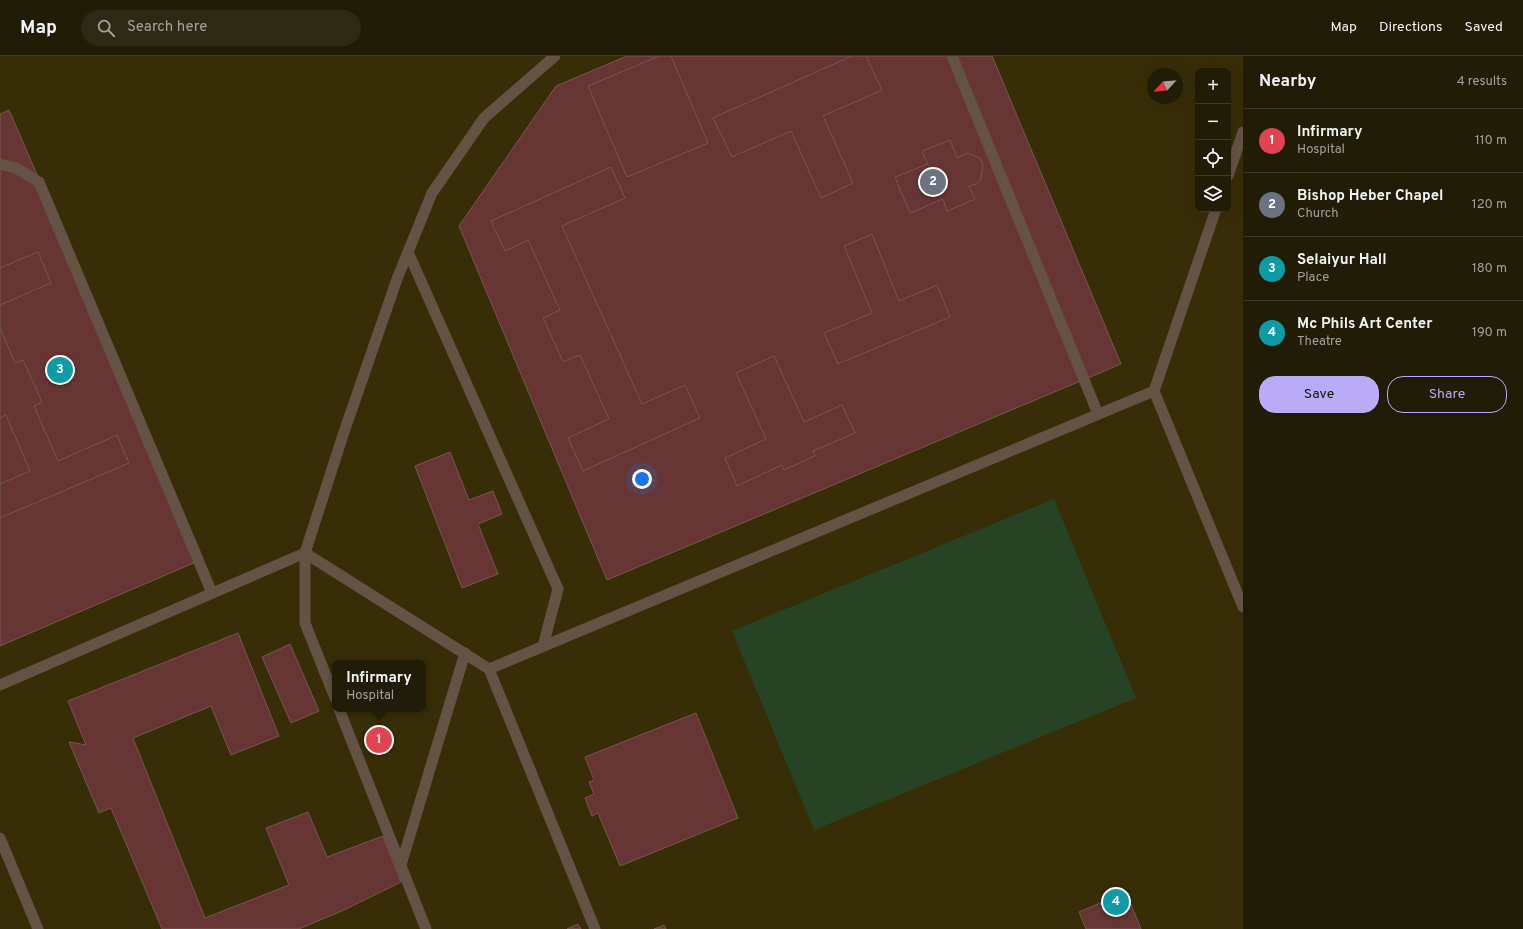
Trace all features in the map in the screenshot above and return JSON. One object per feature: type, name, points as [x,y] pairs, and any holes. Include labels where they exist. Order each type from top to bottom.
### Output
[{"type":"lane","points":[[332,690],[305,623],[305,553],[343,435],[397,279],[432,193],[484,118],[555,56]]},
{"type":"lane","points":[[952,56],[1098,414]]},
{"type":"lane","points":[[1231,167],[1243,132]]},
{"type":"lane","points":[[0,164],[16,168],[39,182],[212,593]]},
{"type":"lane","points":[[1215,212],[1154,391],[1243,607]]},
{"type":"lane","points":[[408,252],[558,589],[543,646]]},
{"type":"lane","points":[[489,669],[1154,391]]},
{"type":"lane","points":[[0,685],[305,553]]},
{"type":"lane","points":[[305,553],[489,669],[595,929]]},
{"type":"lane","points":[[401,865],[465,653]]},
{"type":"lane","points":[[340,712],[426,929]]},
{"type":"lane","points":[[0,838],[38,929]]},
{"type":"shaded area","points":[[0,56],[1243,56],[1243,929],[0,929]]},
{"type":"green space","points":[[1054,499],[1136,698],[814,830],[732,631]]},
{"type":"building","points":[[627,56],[992,56],[1121,364],[607,580],[459,226],[556,86]]},
{"type":"building","points":[[659,56],[671,56],[708,143],[627,177],[588,86]]},
{"type":"building","points":[[852,56],[866,56],[882,90],[823,116],[853,183],[821,198],[791,131],[732,157],[713,118]]},
{"type":"building","points":[[9,110],[203,559],[0,646],[0,114]]},
{"type":"building","points":[[950,140],[957,158],[967,153],[980,158],[983,164],[981,179],[977,184],[969,186],[975,199],[947,211],[943,199],[910,213],[895,177],[928,164],[922,151]]},
{"type":"building","points":[[611,167],[625,198],[562,226],[642,404],[685,385],[700,418],[583,471],[568,438],[609,419],[580,355],[563,362],[543,318],[560,310],[528,240],[505,251],[491,221]]},
{"type":"building","points":[[872,234],[899,301],[937,285],[950,317],[838,364],[824,333],[872,313],[844,246]]},
{"type":"building","points":[[38,252],[51,283],[0,305],[0,268]]},
{"type":"building","points":[[0,328],[15,363],[23,360],[42,402],[34,406],[58,461],[117,435],[129,463],[0,518],[0,484],[30,471],[6,415],[0,418]]},
{"type":"building","points":[[774,356],[804,422],[842,405],[855,433],[813,451],[815,456],[784,470],[782,465],[737,486],[725,458],[766,439],[736,373]]},
{"type":"building","points":[[450,452],[469,500],[493,491],[502,514],[478,524],[498,574],[462,588],[415,466]]},
{"type":"building","points":[[238,633],[279,736],[231,755],[211,706],[133,738],[205,918],[289,885],[266,828],[308,812],[327,857],[383,836],[401,882],[344,910],[299,929],[162,929],[111,808],[99,813],[69,742],[86,745],[68,701]]},
{"type":"building","points":[[290,644],[319,711],[291,723],[262,657]]},
{"type":"building","points":[[696,713],[738,818],[620,866],[598,813],[592,816],[585,798],[594,794],[589,782],[594,780],[585,757]]},
{"type":"building","points":[[1126,892],[1141,929],[1086,929],[1079,912]]},
{"type":"building","points":[[578,924],[581,929],[567,929]]},
{"type":"building","points":[[664,925],[666,929],[654,929]]},
{"type":"place","name":"Bishop Heber Chapel","points":[[933,182]]},
{"type":"place","name":"Selaiyur Hall","points":[[60,370]]},
{"type":"place","name":"Infirmary","points":[[379,740]]},
{"type":"place","name":"Mc Phils Art Center","points":[[1116,902]]}]
